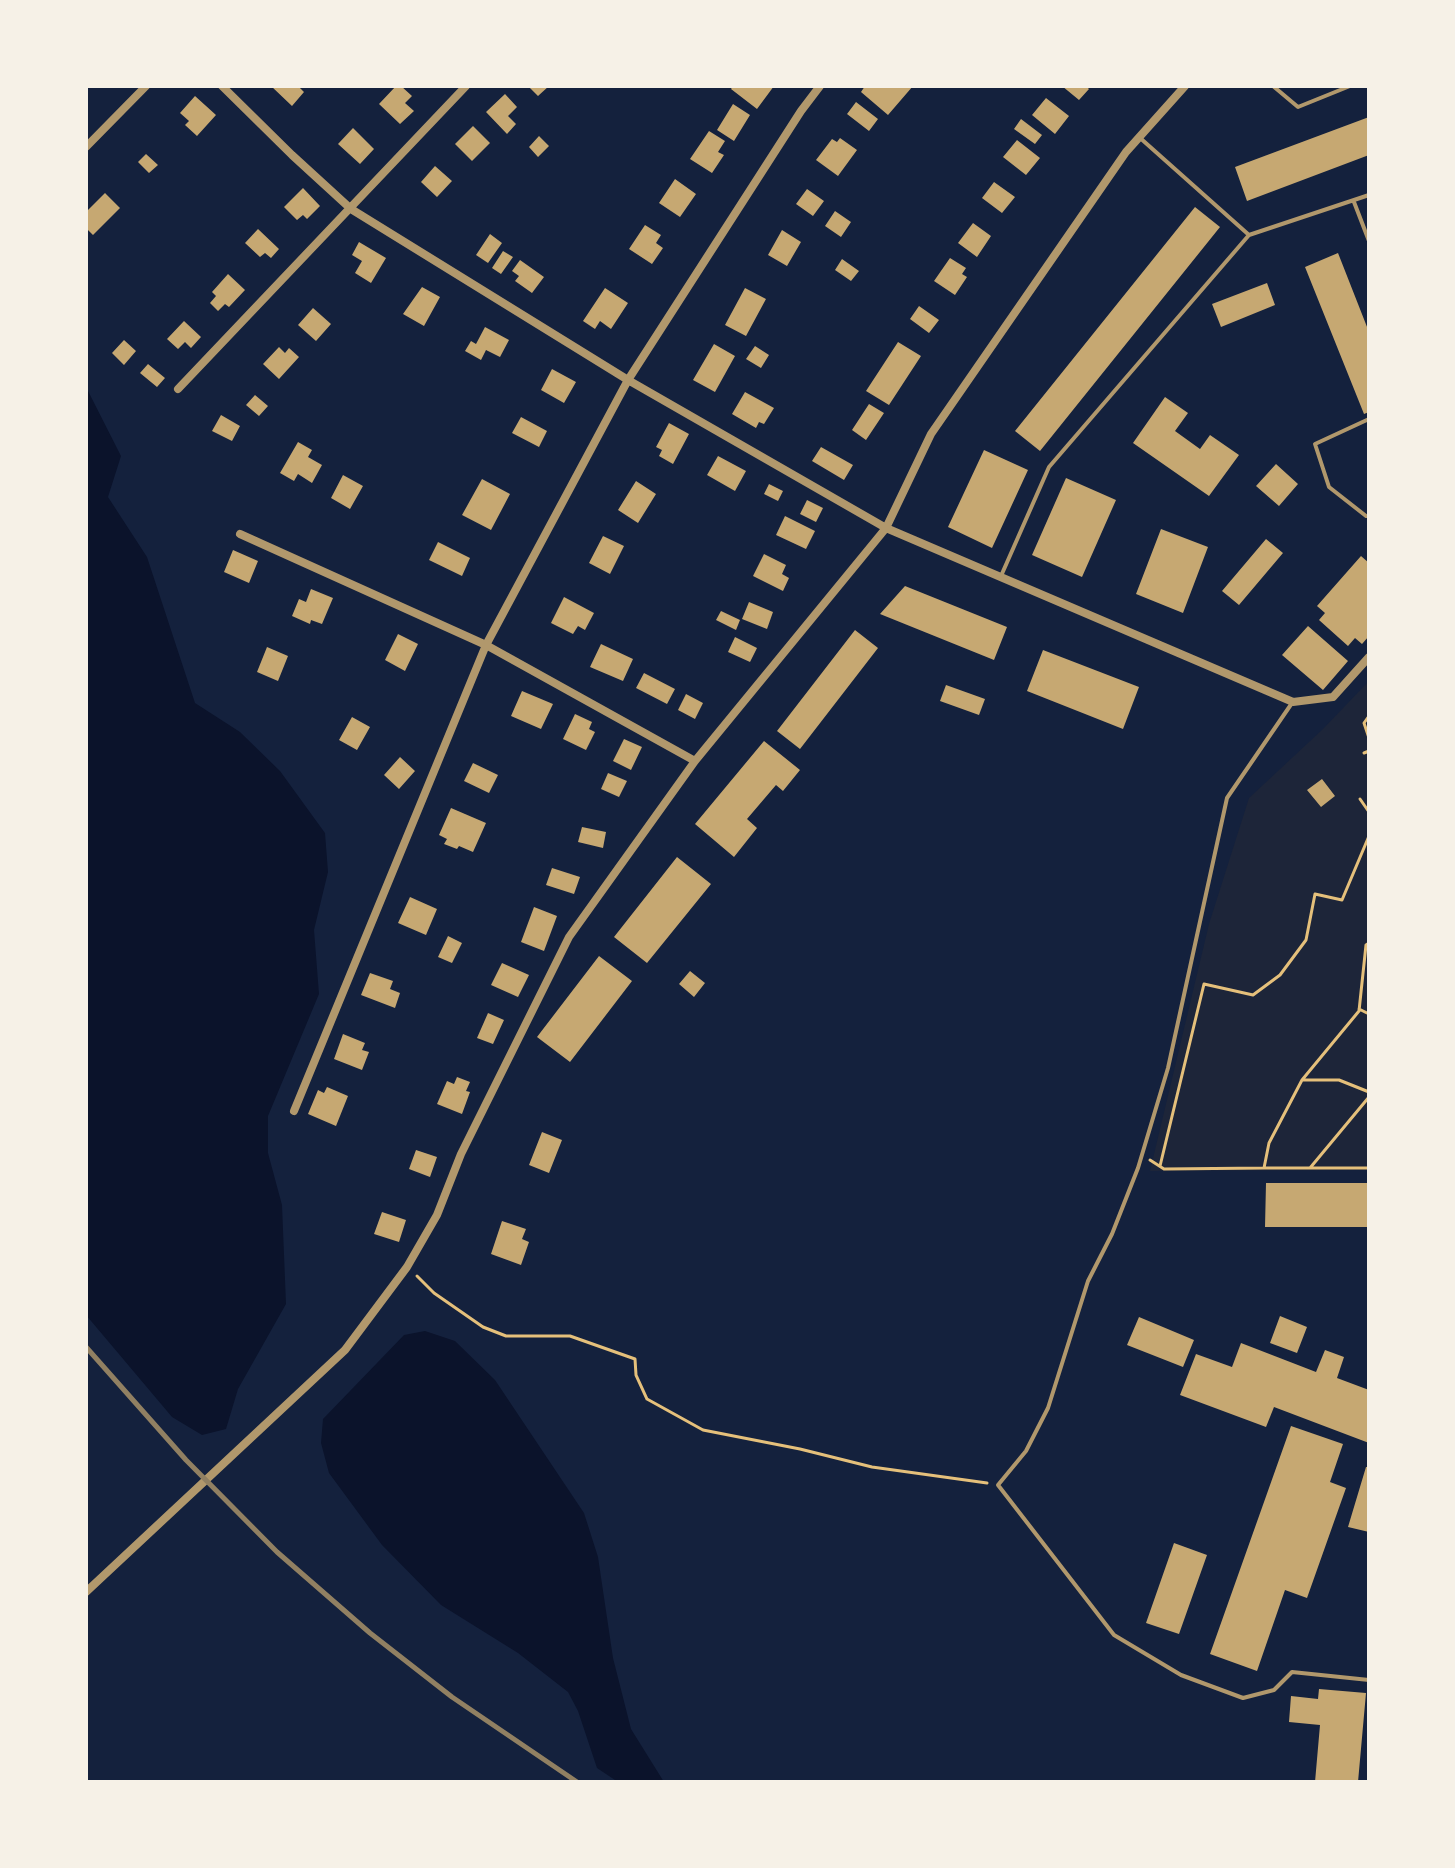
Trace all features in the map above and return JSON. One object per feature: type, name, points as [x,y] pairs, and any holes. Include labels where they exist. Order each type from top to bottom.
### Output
[{"type":"street","points":[[86,147],[146,86]]},
{"type":"street","points":[[222,86],[351,209],[628,380],[886,528],[1293,702],[1333,697],[1369,657]]},
{"type":"street","points":[[178,389],[466,86]]},
{"type":"street","points":[[294,1111],[486,645],[628,380],[820,86]]},
{"type":"street","points":[[86,1592],[345,1350],[407,1267],[437,1215],[461,1154],[569,937],[695,761],[886,528],[931,434],[1126,152],[1185,86]]},
{"type":"street","points":[[240,534],[486,645],[695,761]]},
{"type":"lane","points":[[1273,86],[1298,107],[1350,86]]},
{"type":"lane","points":[[1139,137],[1249,235]]},
{"type":"lane","points":[[1000,577],[1049,467],[1249,235],[1369,195]]},
{"type":"lane","points":[[1354,201],[1369,241]]},
{"type":"lane","points":[[1368,515],[1329,487],[1315,444],[1369,419]]},
{"type":"lane","points":[[1293,702],[1227,798],[1168,1068],[1142,1155],[1112,1234],[1088,1281],[1048,1408],[1026,1451],[998,1485],[1114,1635],[1181,1675],[1243,1698],[1274,1690],[1292,1672],[1369,1680]]},
{"type":"path","points":[[1369,716],[1364,723],[1369,738]]},
{"type":"path","points":[[1360,799],[1369,812]]},
{"type":"path","points":[[1160,1166],[1204,984],[1253,995],[1280,975],[1306,940],[1315,894],[1342,900],[1369,836]]},
{"type":"path","points":[[1264,1168],[1269,1143],[1302,1080],[1359,1009],[1366,945],[1369,943]]},
{"type":"path","points":[[1359,1009],[1369,1014]]},
{"type":"path","points":[[1302,1080],[1339,1080],[1369,1095],[1310,1168]]},
{"type":"path","points":[[1142,1155],[1164,1169],[1369,1168]]},
{"type":"path","points":[[407,1267],[434,1293],[483,1327],[506,1336],[570,1336],[635,1359],[636,1375],[647,1399],[703,1430],[872,1467],[998,1485]]},
{"type":"shaded area","points":[[86,387],[121,456],[108,497],[147,557],[195,703],[240,732],[280,771],[325,833],[328,872],[314,930],[319,994],[268,1116],[268,1153],[282,1205],[286,1304],[238,1389],[226,1429],[202,1435],[172,1417],[86,1315]]},
{"type":"shaded area","points":[[1369,681],[1369,1170],[1150,1171],[1209,924],[1249,798]]},
{"type":"shaded area","points":[[425,1331],[455,1341],[495,1380],[584,1513],[598,1557],[613,1658],[631,1729],[664,1782],[618,1782],[597,1768],[578,1711],[568,1692],[518,1653],[441,1605],[382,1545],[329,1473],[321,1443],[323,1419],[404,1335]]},
{"type":"building","points":[[271,86],[298,86],[304,92],[292,106]]},
{"type":"building","points":[[396,86],[401,86],[412,96],[405,103],[414,111],[400,124],[379,104]]},
{"type":"building","points":[[528,86],[549,86],[538,96]]},
{"type":"building","points":[[733,86],[774,86],[757,109],[731,89]]},
{"type":"building","points":[[865,86],[913,86],[888,115],[861,92]]},
{"type":"building","points":[[1062,86],[1086,86],[1089,89],[1079,100]]},
{"type":"building","points":[[505,94],[517,107],[508,116],[516,124],[507,134],[486,112]]},
{"type":"building","points":[[195,96],[216,115],[197,136],[185,125],[189,121],[180,113]]},
{"type":"building","points":[[1046,98],[1069,116],[1055,134],[1032,115]]},
{"type":"building","points":[[856,102],[878,119],[869,131],[847,114]]},
{"type":"building","points":[[733,104],[750,115],[734,141],[717,130]]},
{"type":"building","points":[[1369,117],[1369,155],[1247,201],[1235,167]]},
{"type":"building","points":[[1021,119],[1042,135],[1035,144],[1014,129]]},
{"type":"building","points":[[473,126],[490,143],[472,161],[455,144]]},
{"type":"building","points":[[353,128],[374,149],[360,164],[338,144]]},
{"type":"building","points":[[709,131],[725,141],[718,152],[724,155],[712,173],[690,159]]},
{"type":"building","points":[[539,136],[549,146],[538,157],[529,147]]},
{"type":"building","points":[[840,138],[857,150],[838,176],[816,160],[832,139],[837,142]]},
{"type":"building","points":[[1017,140],[1040,158],[1026,175],[1003,157]]},
{"type":"building","points":[[146,154],[158,165],[149,173],[138,162]]},
{"type":"building","points":[[435,166],[452,181],[437,197],[421,182]]},
{"type":"building","points":[[675,179],[696,194],[680,217],[659,203]]},
{"type":"building","points":[[994,182],[1015,197],[1002,213],[982,198]]},
{"type":"building","points":[[303,188],[320,206],[307,219],[303,215],[297,220],[284,207]]},
{"type":"building","points":[[807,189],[824,201],[813,216],[796,204]]},
{"type":"building","points":[[105,193],[120,208],[93,235],[86,228],[86,212]]},
{"type":"building","points":[[1195,207],[1220,227],[1040,451],[1015,431]]},
{"type":"building","points":[[835,211],[851,222],[841,237],[825,226]]},
{"type":"building","points":[[973,223],[991,236],[977,257],[958,243]]},
{"type":"building","points":[[645,225],[661,235],[656,243],[663,248],[652,264],[629,249]]},
{"type":"building","points":[[258,229],[279,249],[271,258],[265,253],[260,257],[245,243]]},
{"type":"building","points":[[782,230],[801,242],[787,266],[768,255]]},
{"type":"building","points":[[490,234],[502,243],[488,263],[476,255]]},
{"type":"building","points":[[359,242],[386,258],[371,283],[355,273],[362,261],[352,255]]},
{"type":"building","points":[[503,251],[513,257],[501,274],[492,268]]},
{"type":"building","points":[[1338,253],[1369,332],[1369,412],[1364,414],[1305,267]]},
{"type":"building","points":[[950,258],[966,268],[962,274],[967,277],[955,295],[934,281]]},
{"type":"building","points":[[842,259],[859,271],[851,281],[835,270]]},
{"type":"building","points":[[520,260],[544,277],[532,293],[515,281],[519,276],[512,271]]},
{"type":"building","points":[[228,274],[245,290],[229,307],[225,304],[218,311],[210,303],[216,296],[212,292]]},
{"type":"building","points":[[1267,283],[1275,305],[1221,327],[1212,304]]},
{"type":"building","points":[[422,287],[440,297],[424,326],[403,314]]},
{"type":"building","points":[[605,288],[628,303],[611,329],[600,321],[595,329],[583,321]]},
{"type":"building","points":[[745,288],[766,299],[746,336],[725,325]]},
{"type":"building","points":[[919,306],[939,320],[929,333],[910,319]]},
{"type":"building","points":[[313,308],[331,324],[316,341],[298,325]]},
{"type":"building","points":[[184,321],[201,337],[191,348],[185,342],[178,349],[167,339]]},
{"type":"building","points":[[485,327],[509,340],[500,357],[486,350],[481,360],[465,351],[471,341],[476,344]]},
{"type":"building","points":[[124,340],[136,351],[124,365],[112,353]]},
{"type":"building","points":[[898,342],[921,356],[889,405],[866,391]]},
{"type":"building","points":[[714,344],[735,356],[715,392],[693,380]]},
{"type":"building","points":[[755,346],[769,355],[761,368],[746,359]]},
{"type":"building","points":[[279,347],[285,353],[289,348],[299,357],[279,379],[263,364]]},
{"type":"building","points":[[148,364],[165,378],[157,387],[140,373]]},
{"type":"building","points":[[552,369],[576,382],[564,403],[541,390]]},
{"type":"building","points":[[745,392],[774,408],[764,424],[759,422],[756,428],[732,414]]},
{"type":"building","points":[[255,395],[268,406],[259,416],[246,405]]},
{"type":"building","points":[[1165,397],[1188,413],[1175,431],[1200,449],[1210,435],[1239,455],[1209,496],[1133,443]]},
{"type":"building","points":[[869,404],[884,413],[866,440],[852,430]]},
{"type":"building","points":[[221,415],[240,426],[232,441],[212,431]]},
{"type":"building","points":[[521,417],[547,431],[539,447],[512,433]]},
{"type":"building","points":[[669,423],[689,434],[673,464],[659,456],[662,450],[656,447]]},
{"type":"building","points":[[298,442],[312,450],[308,457],[322,465],[312,483],[298,474],[294,481],[280,473]]},
{"type":"building","points":[[821,447],[853,465],[844,480],[812,461]]},
{"type":"building","points":[[984,450],[1028,470],[992,548],[948,527]]},
{"type":"building","points":[[718,456],[746,471],[735,491],[707,475]]},
{"type":"building","points":[[1276,464],[1298,484],[1279,506],[1256,486]]},
{"type":"building","points":[[343,475],[363,486],[350,509],[331,498]]},
{"type":"building","points":[[1066,478],[1116,500],[1082,577],[1032,555]]},
{"type":"building","points":[[482,479],[510,494],[491,530],[462,515]]},
{"type":"building","points":[[636,481],[656,494],[638,523],[618,510]]},
{"type":"building","points":[[769,484],[783,491],[778,501],[764,494]]},
{"type":"building","points":[[807,500],[823,508],[816,522],[800,514]]},
{"type":"building","points":[[785,516],[815,531],[806,549],[776,535]]},
{"type":"building","points":[[1161,529],[1208,547],[1183,613],[1136,594]]},
{"type":"building","points":[[603,536],[624,546],[610,574],[589,563]]},
{"type":"building","points":[[1266,539],[1283,553],[1239,605],[1222,591]]},
{"type":"building","points":[[438,542],[470,558],[462,576],[429,560]]},
{"type":"building","points":[[233,550],[258,561],[249,583],[224,572]]},
{"type":"building","points":[[764,554],[786,565],[782,574],[789,578],[783,591],[753,576]]},
{"type":"building","points":[[1361,556],[1369,563],[1369,636],[1362,644],[1355,638],[1348,646],[1319,620],[1325,613],[1317,606]]},
{"type":"building","points":[[905,586],[1007,627],[994,660],[880,614]]},
{"type":"building","points":[[311,589],[333,598],[322,624],[311,620],[310,624],[292,616],[299,599],[306,602]]},
{"type":"building","points":[[564,597],[594,613],[585,630],[578,626],[573,634],[551,623]]},
{"type":"building","points":[[749,602],[773,612],[767,629],[742,619]]},
{"type":"building","points":[[721,611],[740,620],[736,630],[716,620]]},
{"type":"building","points":[[1308,626],[1348,661],[1323,690],[1282,655]]},
{"type":"building","points":[[855,630],[878,648],[800,749],[777,731]]},
{"type":"building","points":[[398,634],[418,644],[405,671],[385,660]]},
{"type":"building","points":[[735,637],[757,648],[750,662],[728,652]]},
{"type":"building","points":[[601,644],[633,659],[623,681],[590,667]]},
{"type":"building","points":[[267,647],[288,656],[278,681],[257,672]]},
{"type":"building","points":[[1043,650],[1139,687],[1123,729],[1027,691]]},
{"type":"building","points":[[644,673],[675,689],[667,704],[636,688]]},
{"type":"building","points":[[946,685],[985,699],[979,715],[940,701]]},
{"type":"building","points":[[522,691],[553,704],[541,729],[511,716]]},
{"type":"building","points":[[686,694],[703,703],[695,719],[678,710]]},
{"type":"building","points":[[575,714],[592,722],[589,729],[595,732],[586,750],[563,739]]},
{"type":"building","points":[[352,717],[370,727],[357,750],[339,740]]},
{"type":"building","points":[[624,739],[642,747],[631,770],[613,761]]},
{"type":"building","points":[[764,741],[800,770],[783,791],[776,785],[747,819],[757,828],[734,857],[695,824]]},
{"type":"building","points":[[400,757],[415,771],[399,789],[384,775]]},
{"type":"building","points":[[473,763],[498,775],[489,793],[464,781]]},
{"type":"building","points":[[608,773],[627,781],[619,797],[601,789]]},
{"type":"building","points":[[1322,779],[1335,796],[1321,807],[1307,790]]},
{"type":"building","points":[[451,808],[486,823],[473,852],[444,844],[447,839],[439,835]]},
{"type":"building","points":[[582,827],[606,832],[603,848],[578,842]]},
{"type":"building","points":[[677,857],[711,884],[647,963],[614,937]]},
{"type":"building","points":[[552,868],[580,877],[574,894],[546,885]]},
{"type":"building","points":[[410,897],[437,909],[426,935],[398,923]]},
{"type":"building","points":[[534,907],[557,916],[544,951],[521,942]]},
{"type":"building","points":[[448,936],[462,943],[452,963],[438,957]]},
{"type":"building","points":[[599,956],[632,981],[570,1062],[537,1037]]},
{"type":"building","points":[[502,963],[529,975],[518,997],[491,985]]},
{"type":"building","points":[[690,971],[705,983],[694,997],[679,984]]},
{"type":"building","points":[[370,973],[393,981],[390,989],[400,993],[395,1008],[361,995]]},
{"type":"building","points":[[488,1013],[504,1020],[493,1044],[477,1038]]},
{"type":"building","points":[[343,1034],[365,1043],[362,1050],[369,1052],[362,1070],[334,1059]]},
{"type":"building","points":[[457,1077],[470,1082],[466,1091],[470,1092],[462,1114],[437,1104],[447,1081],[454,1084]]},
{"type":"building","points":[[327,1087],[348,1096],[336,1126],[308,1114],[318,1090],[324,1093]]},
{"type":"building","points":[[542,1132],[562,1140],[549,1173],[529,1165]]},
{"type":"building","points":[[416,1150],[437,1157],[430,1177],[409,1169]]},
{"type":"building","points":[[1266,1183],[1369,1183],[1369,1227],[1265,1227]]},
{"type":"building","points":[[382,1212],[406,1220],[399,1242],[374,1234]]},
{"type":"building","points":[[502,1221],[526,1229],[522,1239],[529,1242],[521,1265],[491,1254]]},
{"type":"building","points":[[1280,1316],[1307,1327],[1297,1353],[1270,1343]]},
{"type":"building","points":[[1139,1317],[1194,1340],[1183,1367],[1127,1345]]},
{"type":"building","points":[[1241,1343],[1316,1372],[1325,1350],[1344,1357],[1337,1378],[1369,1390],[1369,1443],[1274,1407],[1266,1427],[1180,1395],[1196,1354],[1232,1367]]},
{"type":"building","points":[[1291,1426],[1343,1444],[1330,1482],[1346,1488],[1307,1598],[1285,1590],[1257,1671],[1210,1654]]},
{"type":"building","points":[[1366,1467],[1369,1467],[1369,1532],[1348,1527]]},
{"type":"building","points":[[1174,1543],[1207,1555],[1179,1634],[1146,1623]]},
{"type":"building","points":[[1319,1689],[1366,1693],[1358,1782],[1315,1782],[1320,1725],[1289,1722],[1291,1696],[1318,1699]]},
{"type":"railway","points":[[86,1347],[186,1460],[277,1552],[370,1633],[452,1697],[577,1782]]}]
